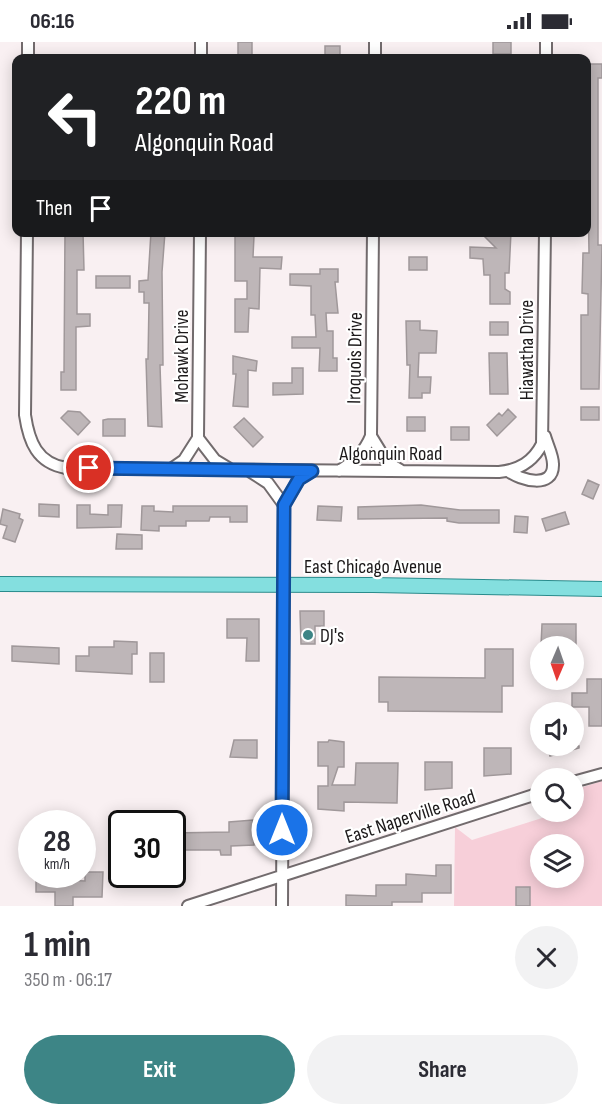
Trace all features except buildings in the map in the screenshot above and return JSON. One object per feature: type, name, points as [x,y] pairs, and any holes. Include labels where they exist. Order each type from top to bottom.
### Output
[{"type":"main road","name":"East Chicago Avenue","points":[[0,584],[283,585],[602,590]]},
{"type":"street","name":"Algonquin Road","points":[[27,237],[26,415],[29,439],[39,455],[48,462],[66,468],[250,471],[508,471],[528,462]]},
{"type":"street","name":"Mohawk Drive","points":[[198,438],[200,237]]},
{"type":"street","name":"Iroquois Drive","points":[[371,436],[373,237]]},
{"type":"street","name":"Hiawatha Drive","points":[[528,462],[538,451],[544,433],[545,237]]},
{"type":"street","points":[[508,471],[517,478],[531,481],[541,481],[549,476],[554,463],[544,433]]},
{"type":"street","points":[[339,471],[355,461],[366,448],[371,436]]},
{"type":"street","points":[[371,436],[387,462],[402,471]]},
{"type":"street","points":[[171,469],[184,460],[198,438],[215,460],[233,470]]},
{"type":"street","points":[[250,471],[267,483],[284,505]]},
{"type":"street","points":[[282,906],[284,505],[299,479],[312,471]]},
{"type":"street","points":[[584,779],[602,774]]},
{"type":"street","name":"East Naperville Road","points":[[188,906],[530,796]]},
{"type":"shaded area","points":[[602,781],[602,906],[454,906],[455,827],[472,840],[530,822],[584,822],[584,787]]},
{"type":"place","name":"DJ's","points":[[308,635]]},
{"type":"route","points":[[89,468],[312,471],[299,479],[284,505],[282,830]]}]
